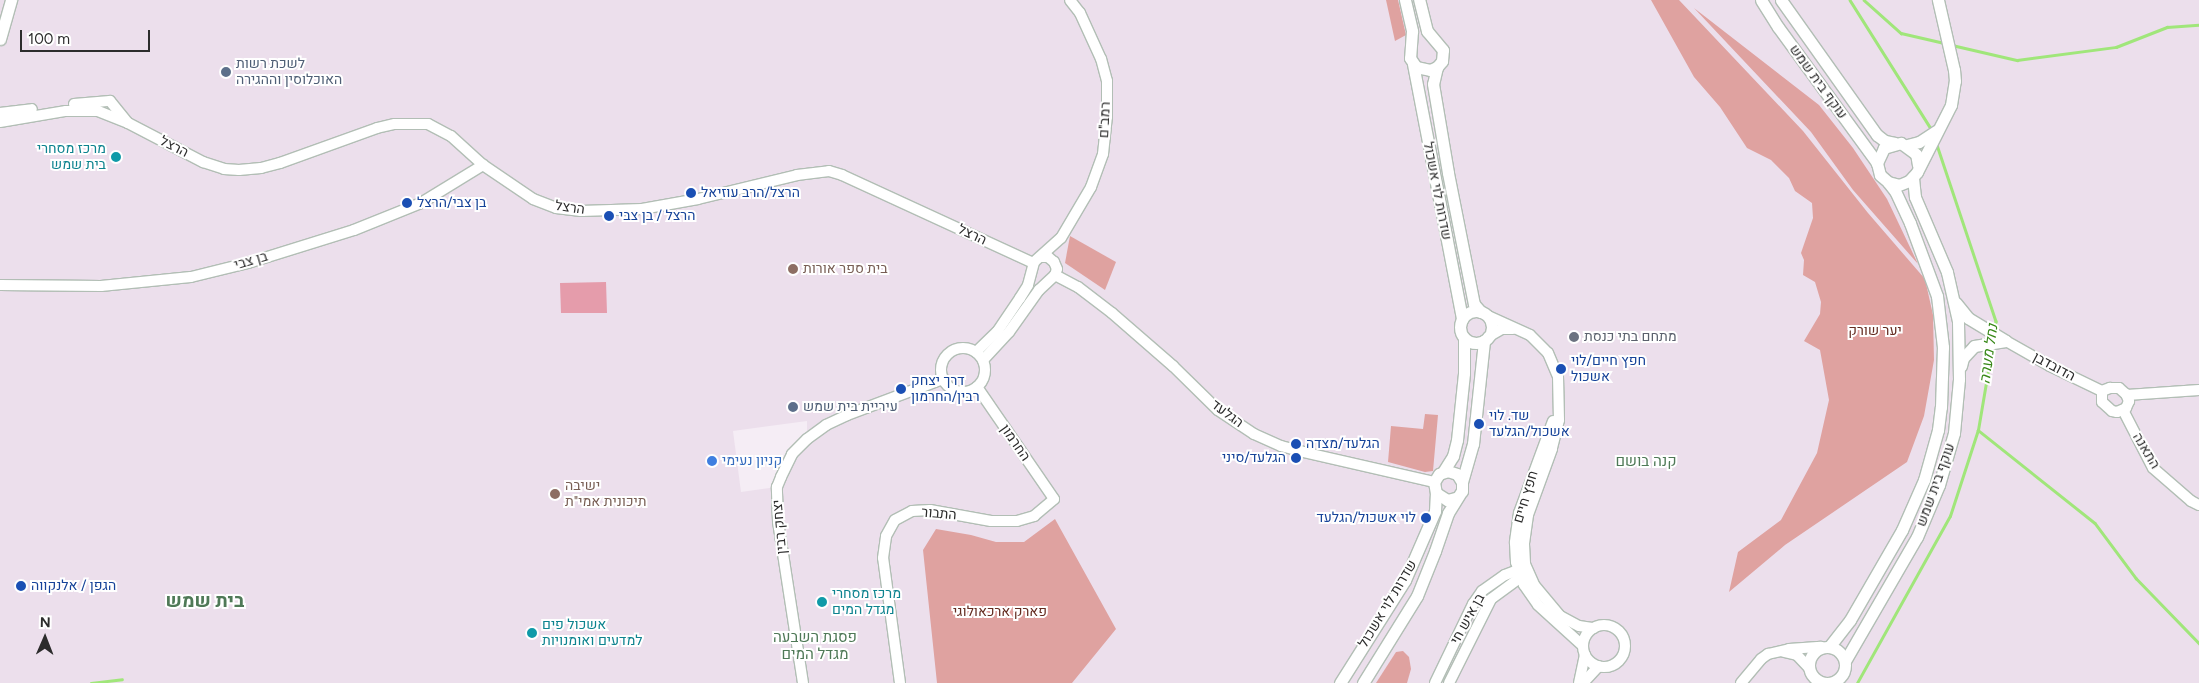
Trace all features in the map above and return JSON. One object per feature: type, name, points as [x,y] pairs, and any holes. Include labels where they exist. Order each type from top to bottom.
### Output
[{"type":"main road","points":[[0,39],[11,0]]},
{"type":"main road","points":[[1405,0],[1412,31],[1410,58],[1413,64],[1425,70],[1437,67],[1442,61],[1443,50],[1424,25],[1419,0]]},
{"type":"main road","name":"עוקף בית שמש","points":[[1761,0],[1778,27],[1876,163]]},
{"type":"main road","name":"עוקף בית שמש","points":[[1781,0],[1877,135],[1885,141],[1901,144]]},
{"type":"main road","points":[[1938,0],[1952,54],[1955,82],[1951,105],[1941,128],[1918,166],[1913,178],[1899,185],[1888,182],[1880,174],[1876,163],[1884,148],[1919,142],[1941,128]]},
{"type":"main road","points":[[1411,47],[1423,38],[1433,38]]},
{"type":"main road","name":"שדרות לוי אשכול","points":[[1413,64],[1462,319]]},
{"type":"main road","name":"שדרות לוי אשכול","points":[[1437,67],[1433,84],[1446,164],[1474,304],[1483,313]]},
{"type":"main road","points":[[1901,144],[1916,154],[1918,166]]},
{"type":"main road","name":"עוקף בית שמש","points":[[1845,662],[1906,558],[1935,494],[1954,433],[1959,372],[1958,321],[1947,272],[1915,197],[1913,178]]},
{"type":"main road","name":"עוקף בית שמש","points":[[1825,647],[1855,613],[1906,522],[1931,456],[1941,407],[1943,347],[1937,296],[1910,223],[1888,182]]},
{"type":"main road","points":[[1954,301],[1968,318],[2006,341]]},
{"type":"main road","points":[[1470,312],[1483,313],[1492,328],[1486,339],[1473,444],[1462,482],[1462,491],[1456,498],[1447,500],[1435,488],[1453,456],[1457,440],[1464,383],[1464,338],[1460,329],[1462,319],[1470,312]]},
{"type":"main road","points":[[1464,338],[1474,343],[1486,339]]},
{"type":"main road","points":[[1959,372],[1963,358],[1974,346],[2006,341]]},
{"type":"main road","points":[[1444,472],[1457,474],[1462,482]]},
{"type":"main road","name":"שדרות לוי אשכול","points":[[1340,683],[1405,580],[1435,511],[1435,488]]},
{"type":"main road","name":"שדרות לוי אשכול","points":[[1363,683],[1416,596],[1435,551],[1448,513],[1456,498]]},
{"type":"main road","points":[[1825,647],[1838,650],[1845,662],[1843,672],[1836,681],[1824,682],[1810,675],[1813,653],[1825,647]]},
{"type":"street","name":"רמב\"ם","points":[[1035,264],[1061,238],[1091,187],[1103,154],[1107,117],[1106,81],[1101,59],[1080,14],[1070,0]]},
{"type":"street","points":[[0,113],[110,101],[108,110],[111,115]]},
{"type":"street","name":"הרצל","points":[[110,101],[128,123]]},
{"type":"street","name":"הרצל","points":[[0,122],[75,110],[88,110],[111,115],[170,143],[203,162],[224,169],[261,168],[299,157],[377,128],[413,122],[441,129],[483,164],[533,199],[556,208],[581,211],[642,209],[698,199],[797,175],[829,171],[1035,264]]},
{"type":"street","name":"בן צבי","points":[[0,285],[101,286],[191,277],[219,270],[354,230],[421,202],[483,164]]},
{"type":"street","name":"רמב\"ם","points":[[1051,279],[1061,238]]},
{"type":"street","points":[[976,352],[997,332],[1026,289],[1035,264],[1048,258],[1055,264]]},
{"type":"street","name":"הגלעד","points":[[1035,264],[1038,281],[1051,279],[1078,287],[1112,313],[1173,366],[1218,410],[1254,434],[1282,446],[1435,488]]},
{"type":"street","points":[[983,360],[1009,332],[1051,279]]},
{"type":"street","name":"חפץ חיים","points":[[1483,313],[1495,321],[1530,335],[1548,353],[1558,376],[1559,420],[1526,523],[1522,573],[1527,591],[1584,651]]},
{"type":"street","points":[[1486,339],[1502,330],[1521,330]]},
{"type":"street","name":"הדובדבן","points":[[2006,341],[2050,366],[2102,391]]},
{"type":"street","points":[[962,348],[976,352],[983,360],[984,377],[977,387],[961,392],[950,388],[943,379],[941,368],[949,353],[962,348]]},
{"type":"street","name":"יצחק רבין","points":[[803,683],[778,521],[777,487],[781,477],[792,454],[807,439],[826,425],[847,415],[943,379]]},
{"type":"street","name":"החרמון","points":[[977,387],[1054,499]]},
{"type":"street","points":[[2110,388],[2119,388],[2127,395],[2128,405],[2123,410],[2117,412],[2109,410],[2102,402],[2102,391],[2110,388]]},
{"type":"street","points":[[2127,395],[2199,390]]},
{"type":"street","name":"התאנה","points":[[2123,410],[2153,468],[2191,501],[2199,505]]},
{"type":"street","name":"התבור","points":[[900,683],[883,558],[886,536],[896,520],[912,511],[930,510],[991,521],[1017,521],[1034,516],[1054,499]]},
{"type":"street","name":"חפץ חיים","points":[[1522,573],[1560,616],[1579,626],[1594,628]]},
{"type":"street","name":"בן איש חי","points":[[1436,683],[1473,604],[1482,591],[1492,582],[1522,573]]},
{"type":"street","name":"בן איש חי","points":[[1449,683],[1491,599],[1522,573]]},
{"type":"street","points":[[1581,683],[1584,651],[1586,636],[1594,628],[1604,625],[1614,628],[1622,634],[1625,644],[1623,654],[1618,662],[1609,666],[1599,666],[1591,662],[1584,651]]},
{"type":"street","points":[[1741,683],[1761,659],[1778,651],[1825,647]]},
{"type":"street","points":[[1778,651],[1797,656],[1810,675]]},
{"type":"street","points":[[1581,683],[1599,666]]},
{"type":"green space","points":[[1386,0],[1398,0],[1406,35],[1395,41]]},
{"type":"green space","name":"יער שורק","points":[[1651,0],[1679,0],[1803,131],[1868,213],[1925,279],[1933,315],[1934,360],[1924,416],[1907,462],[1785,545],[1729,592],[1738,552],[1781,520],[1817,453],[1829,400],[1820,350],[1804,341],[1820,314],[1821,302],[1815,282],[1803,275],[1804,260],[1801,253],[1813,218],[1812,203],[1795,191],[1789,178],[1771,160],[1747,148],[1720,107],[1694,77]]},
{"type":"green space","points":[[1694,8],[1819,105],[1853,148],[1887,199],[1918,264],[1853,190],[1811,132]]},
{"type":"green space","points":[[1070,236],[1116,262],[1105,290],[1065,263]]},
{"type":"green space","points":[[1425,414],[1438,415],[1433,471],[1425,472],[1388,462],[1391,426],[1423,429]]},
{"type":"green space","name":"פארק ארכאולוגי","points":[[1055,519],[1116,629],[1072,683],[937,683],[923,550],[936,529],[971,535],[996,542],[1024,542]]},
{"type":"green space","points":[[1403,651],[1409,657],[1411,669],[1407,683],[1376,683],[1396,652]]},
{"type":"shaded area","points":[[606,282],[607,313],[561,313],[560,283]]},
{"type":"shaded area","points":[[807,421],[807,439],[777,487],[741,492],[733,431]]},
{"type":"waterway","name":"נחל מערה","points":[[1850,0],[1932,130]]},
{"type":"waterway","points":[[1864,0],[1901,33],[1944,43]]},
{"type":"waterway","points":[[1952,45],[2017,60],[2116,47],[2167,27],[2199,25]]},
{"type":"waterway","name":"נחל מערה","points":[[1936,142],[1996,321],[1995,329]]},
{"type":"waterway","name":"נחל מערה","points":[[1857,683],[1950,516],[1978,430],[1992,347]]},
{"type":"waterway","points":[[1978,430],[2095,523],[2136,578],[2199,643]]},
{"type":"waterway","points":[[91,683],[122,679]]},
{"type":"place","name":"לשכת רשות האוכלוסין וההגירה","points":[[226,72]]},
{"type":"place","name":"מרכז מסחרי בית שמש","points":[[116,157]]},
{"type":"place","name":"הרצל/הרב עוזיאל","points":[[691,193]]},
{"type":"place","name":"בן צבי/הרצל","points":[[407,203]]},
{"type":"place","name":"הרצל / בן צבי","points":[[609,216]]},
{"type":"place","name":"בית ספר אורות","points":[[793,269]]},
{"type":"place","name":"מתחם בתי כנסת","points":[[1574,337]]},
{"type":"place","name":"חפץ חיים/לוי אשכול","points":[[1561,369]]},
{"type":"place","name":"דרך יצחק רבין/החרמון","points":[[901,389]]},
{"type":"place","name":"עיריית בית שמש","points":[[793,407]]},
{"type":"place","name":"שד. לוי אשכול/הגלעד","points":[[1479,424]]},
{"type":"place","name":"הגלעד/מצדה","points":[[1296,444]]},
{"type":"place","name":"הגלעד/סיני","points":[[1296,458]]},
{"type":"place","name":"קניון נעימי","points":[[712,461]]},
{"type":"place","name":"ישיבה תיכונית אמי\"ת","points":[[555,494]]},
{"type":"place","name":"לוי אשכול/הגלעד","points":[[1426,518]]},
{"type":"place","name":"הגפן / אלנקווה","points":[[21,586]]},
{"type":"place","name":"מרכז מסחרי מגדל המים","points":[[822,602]]},
{"type":"place","name":"אשכול פים למדעים ואומנויות","points":[[532,633]]},
{"type":"district","name":"קנה בושם","points":[[1646,462]]},
{"type":"district","name":"בית שמש","points":[[205,601]]},
{"type":"district","name":"פסגת השבעה מגדל המים","points":[[815,646]]}]
